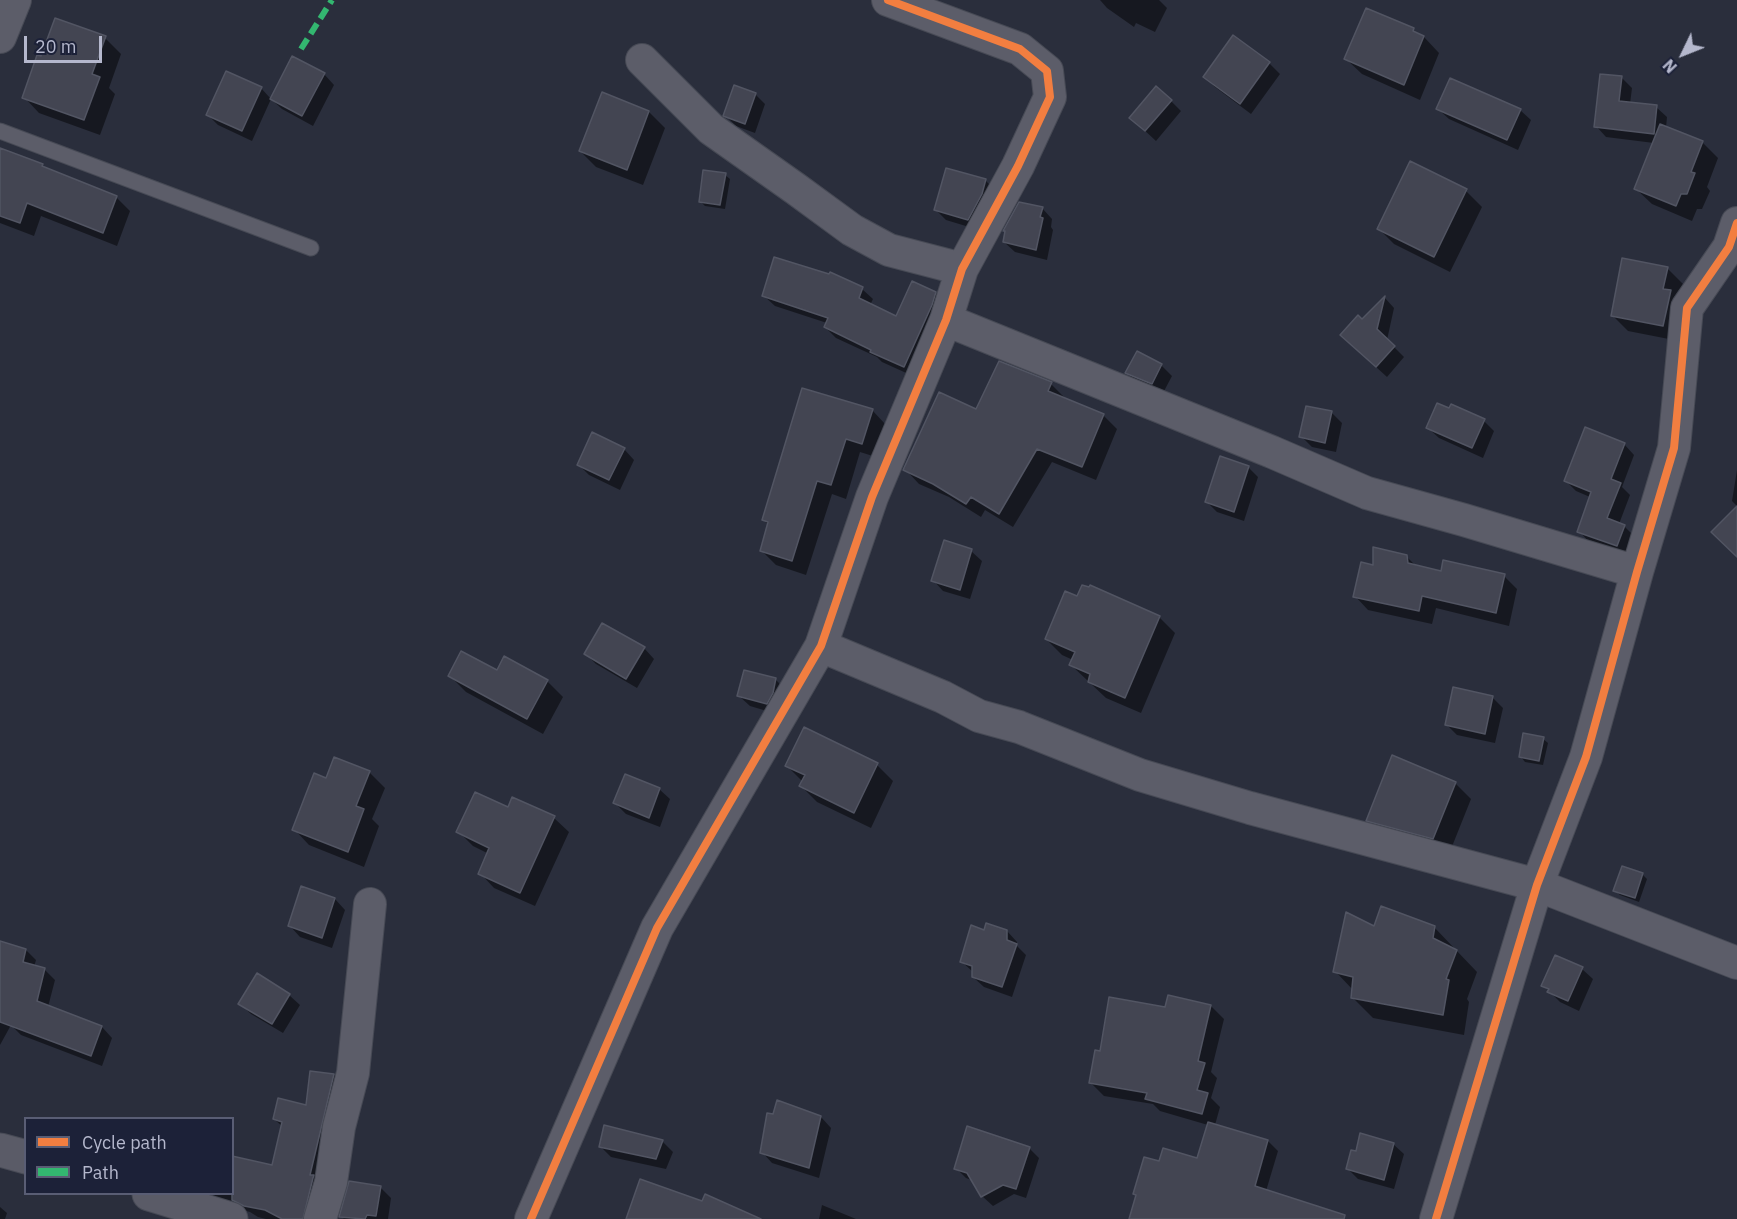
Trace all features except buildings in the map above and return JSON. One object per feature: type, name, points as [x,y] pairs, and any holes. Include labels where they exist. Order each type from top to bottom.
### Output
[{"type":"main road","points":[[0,1150],[24,1156]]},
{"type":"main road","points":[[152,1195],[231,1219]]},
{"type":"street","points":[[1,31],[15,0]]},
{"type":"street","points":[[531,1219],[657,928],[821,646],[872,497],[945,320],[962,269],[1018,166],[1050,97],[1047,71],[1020,49],[888,0]]},
{"type":"street","points":[[642,60],[711,129],[852,230],[889,250],[962,269]]},
{"type":"street","points":[[1436,1219],[1537,885],[1586,757],[1674,448],[1687,308],[1734,240]]},
{"type":"street","points":[[945,320],[1272,452],[1367,493],[1637,572]]},
{"type":"street","points":[[821,646],[943,697],[979,716],[1019,727],[1140,775],[1537,885],[1737,963]]},
{"type":"street","points":[[320,1219],[331,1182],[339,1127],[353,1073],[370,904]]},
{"type":"lane","points":[[0,131],[311,248]]},
{"type":"marked path","points":[[301,49],[332,0]]},
{"type":"cycle path","points":[[531,1219],[657,928],[821,646],[872,497],[946,320],[962,269],[1018,166],[1050,97],[1047,71],[1020,49],[888,0]]},
{"type":"cycle path","points":[[1436,1219],[1537,885],[1586,757],[1674,448],[1687,308],[1729,247],[1737,223]]}]
